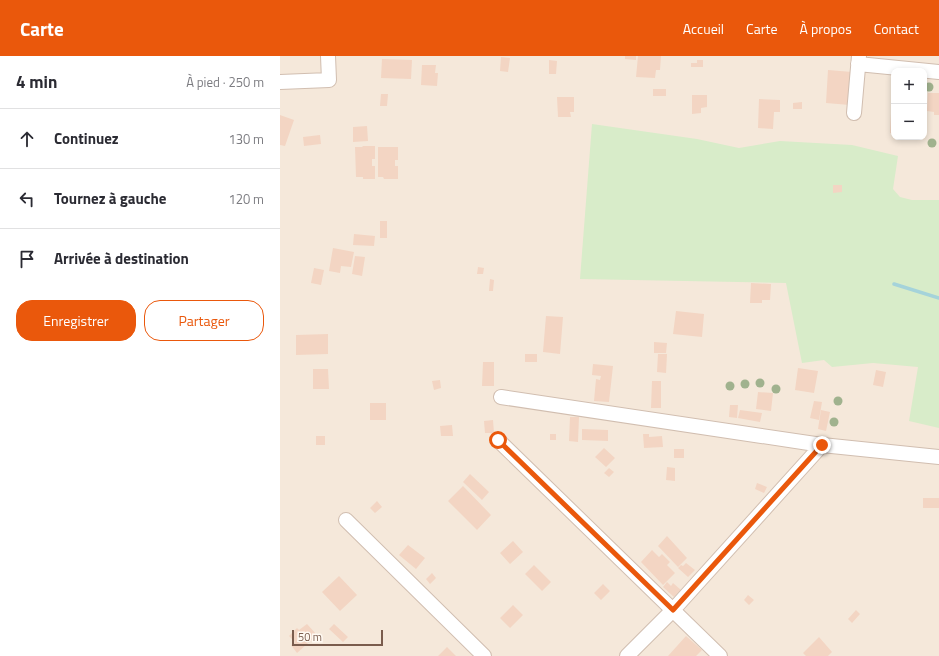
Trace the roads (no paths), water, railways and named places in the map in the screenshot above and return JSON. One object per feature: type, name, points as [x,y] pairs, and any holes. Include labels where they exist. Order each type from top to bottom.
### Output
[{"type":"street","points":[[280,82],[329,80],[328,56]]},
{"type":"street","points":[[854,113],[858,60],[939,72]]},
{"type":"street","points":[[501,397],[822,445],[939,457]]},
{"type":"street","points":[[498,440],[720,656]]},
{"type":"street","points":[[627,656],[673,610],[822,445]]},
{"type":"street","points":[[346,520],[484,656]]},
{"type":"waterway","points":[[894,284],[939,298]]}]
